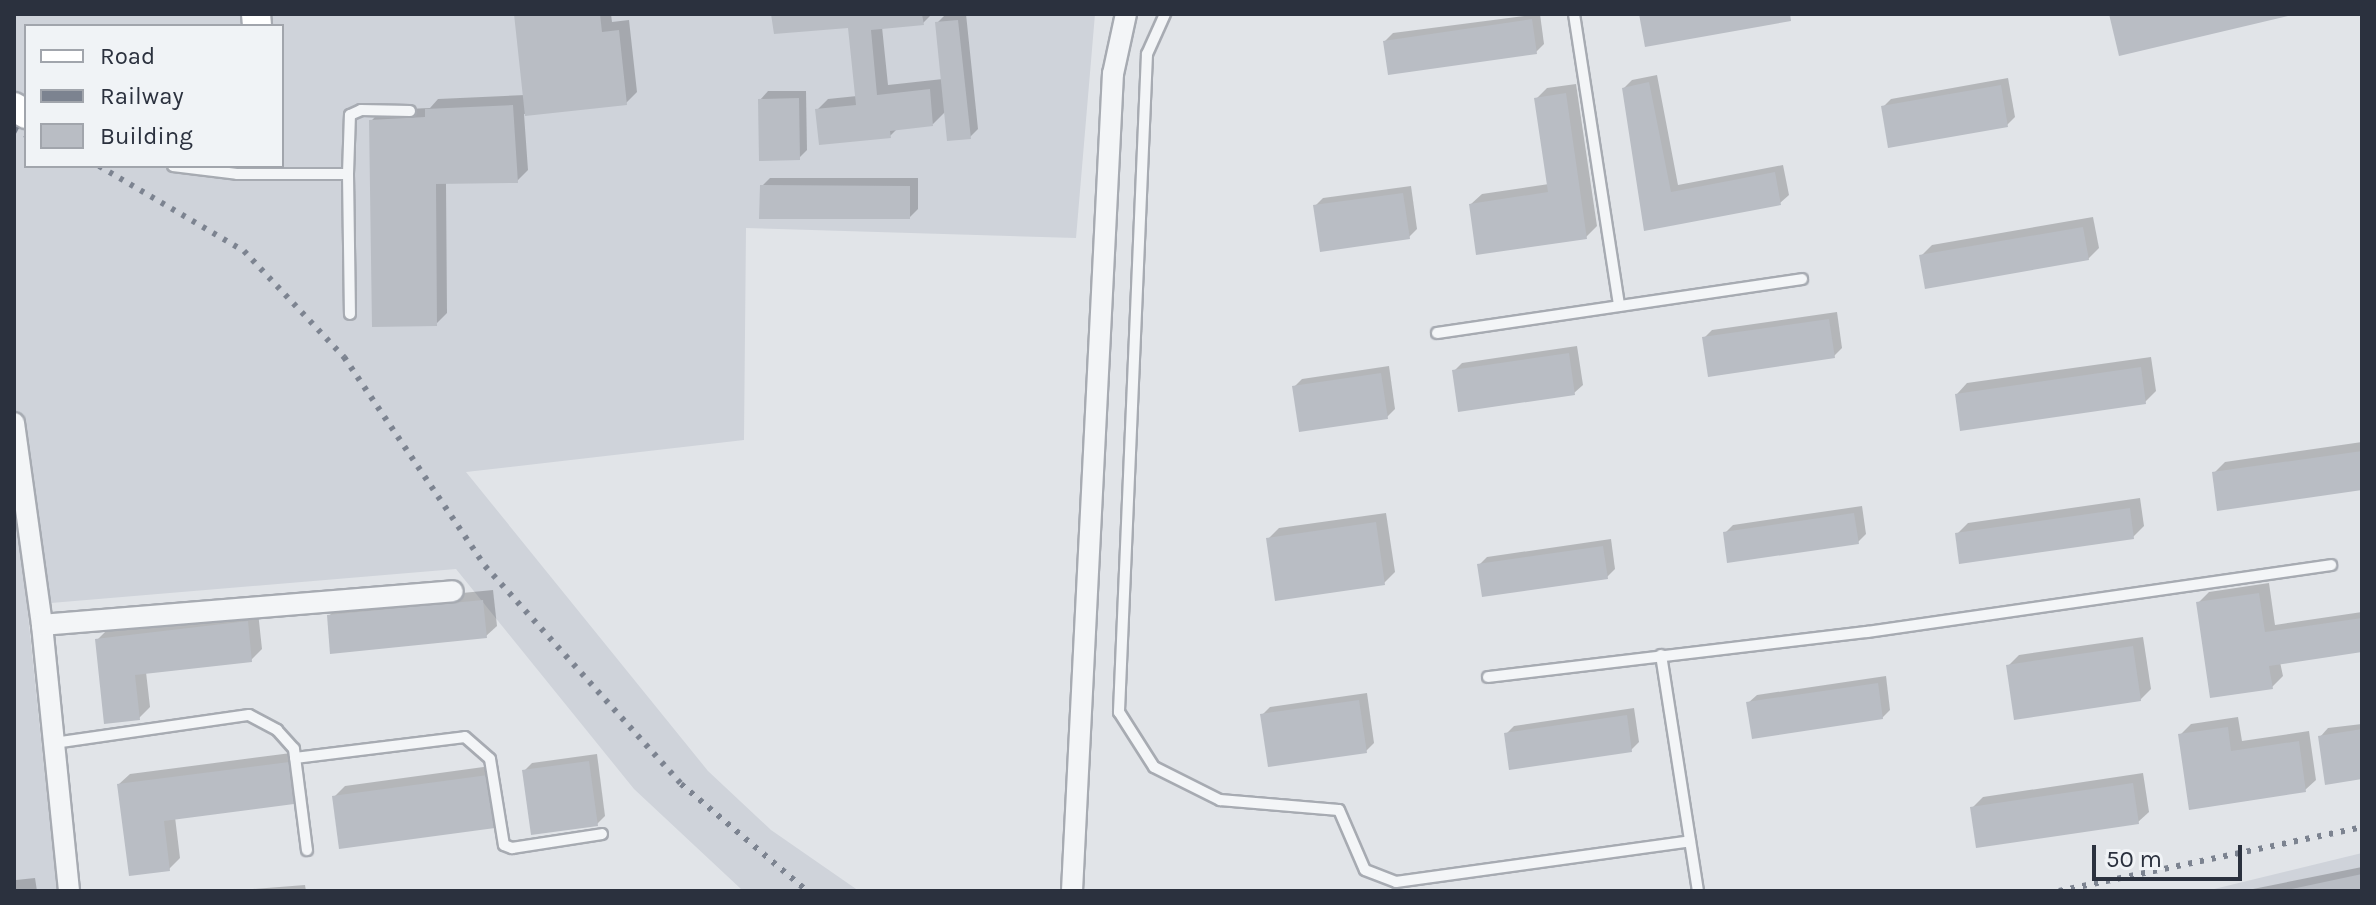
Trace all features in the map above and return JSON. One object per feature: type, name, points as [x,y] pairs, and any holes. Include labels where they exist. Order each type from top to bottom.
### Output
[{"type":"street","points":[[1072,891],[1113,74],[1126,14]]},
{"type":"street","points":[[14,423],[42,625],[69,891]]},
{"type":"street","points":[[42,625],[453,591]]},
{"type":"lane","points":[[1165,14],[1147,54],[1119,712],[1154,767],[1220,800],[1339,810],[1365,870],[1396,882],[1690,841]]},
{"type":"lane","points":[[1574,14],[1619,306]]},
{"type":"lane","points":[[350,314],[350,115],[361,110],[410,111]]},
{"type":"lane","points":[[189,168],[237,174],[348,174]]},
{"type":"lane","points":[[1437,333],[1802,279]]},
{"type":"lane","points":[[1488,677],[1867,632],[2331,565]]},
{"type":"lane","points":[[1661,655],[1698,891]]},
{"type":"lane","points":[[54,743],[249,715],[277,730],[294,749],[307,850]]},
{"type":"lane","points":[[295,758],[465,737],[490,759],[504,845],[512,848],[602,834]]},
{"type":"shaded area","points":[[14,14],[1095,14],[1076,238],[746,228],[744,440],[466,472],[708,771],[771,830],[859,891],[741,889],[634,789],[456,569],[27,605],[57,891],[14,891]]},
{"type":"shaded area","points":[[2362,853],[2362,891],[2206,891]]},
{"type":"building","points":[[514,14],[600,14],[602,32],[619,30],[627,105],[525,116]]},
{"type":"building","points":[[771,14],[922,14],[924,25],[871,30],[877,95],[930,89],[933,126],[890,131],[891,138],[819,145],[815,109],[856,105],[848,28],[774,34]]},
{"type":"building","points":[[1639,14],[1790,14],[1791,21],[1645,47]]},
{"type":"building","points":[[2109,14],[2292,14],[2292,15],[2119,56]]},
{"type":"building","points":[[1532,19],[1537,54],[1388,75],[1383,41]]},
{"type":"building","points":[[958,20],[971,139],[947,141],[935,22]]},
{"type":"building","points":[[1649,82],[1671,192],[1775,172],[1781,205],[1644,231],[1622,88]]},
{"type":"building","points":[[2001,85],[2008,127],[1888,148],[1881,106]]},
{"type":"building","points":[[1566,93],[1587,239],[1476,255],[1469,204],[1548,192],[1534,98]]},
{"type":"building","points":[[799,98],[800,160],[759,161],[758,99]]},
{"type":"building","points":[[513,105],[518,183],[436,184],[437,326],[372,327],[369,120],[425,117],[425,109]]},
{"type":"building","points":[[760,185],[910,186],[910,219],[759,219]]},
{"type":"building","points":[[1403,193],[1410,239],[1320,252],[1313,205]]},
{"type":"building","points":[[2083,227],[2089,260],[1925,289],[1919,255]]},
{"type":"building","points":[[1829,319],[1835,358],[1708,377],[1702,337]]},
{"type":"building","points":[[1569,353],[1575,395],[1458,412],[1452,370]]},
{"type":"building","points":[[2141,367],[2146,404],[1960,431],[1955,394]]},
{"type":"building","points":[[1381,373],[1388,419],[1299,432],[1292,386]]},
{"type":"building","points":[[2362,451],[2362,490],[2217,511],[2212,472]]},
{"type":"building","points":[[2130,508],[2134,539],[1959,564],[1955,533]]},
{"type":"building","points":[[1854,513],[1859,544],[1727,563],[1723,532]]},
{"type":"building","points":[[1376,522],[1385,585],[1275,601],[1266,538]]},
{"type":"building","points":[[1603,546],[1608,579],[1482,597],[1477,564]]},
{"type":"building","points":[[2259,593],[2265,632],[2362,618],[2362,652],[2269,666],[2273,689],[2210,698],[2196,602]]},
{"type":"building","points":[[483,600],[487,638],[330,654],[327,615]]},
{"type":"building","points":[[248,621],[252,662],[135,675],[140,720],[104,724],[95,639]]},
{"type":"building","points":[[2133,646],[2141,701],[2014,720],[2006,665]]},
{"type":"building","points":[[1878,683],[1883,719],[1752,739],[1746,702]]},
{"type":"building","points":[[1359,700],[1367,753],[1268,767],[1260,714]]},
{"type":"building","points":[[1627,715],[1632,752],[1509,770],[1504,733]]},
{"type":"building","points":[[2228,727],[2231,751],[2299,741],[2306,792],[2189,810],[2178,734]]},
{"type":"building","points":[[2362,729],[2362,779],[2325,785],[2318,736]]},
{"type":"building","points":[[589,761],[598,826],[531,835],[522,770]]},
{"type":"building","points":[[289,762],[294,804],[164,821],[170,871],[129,876],[117,784]]},
{"type":"building","points":[[488,775],[495,828],[339,849],[332,796]]},
{"type":"building","points":[[2133,783],[2139,824],[1976,848],[1970,807]]},
{"type":"building","points":[[2362,874],[2362,891],[2287,891],[2287,890]]},
{"type":"railway","points":[[14,129],[24,134]]},
{"type":"railway","points":[[102,168],[244,251],[344,357],[485,566],[681,784],[807,891]]},
{"type":"railway","points":[[2059,891],[2362,827]]}]
